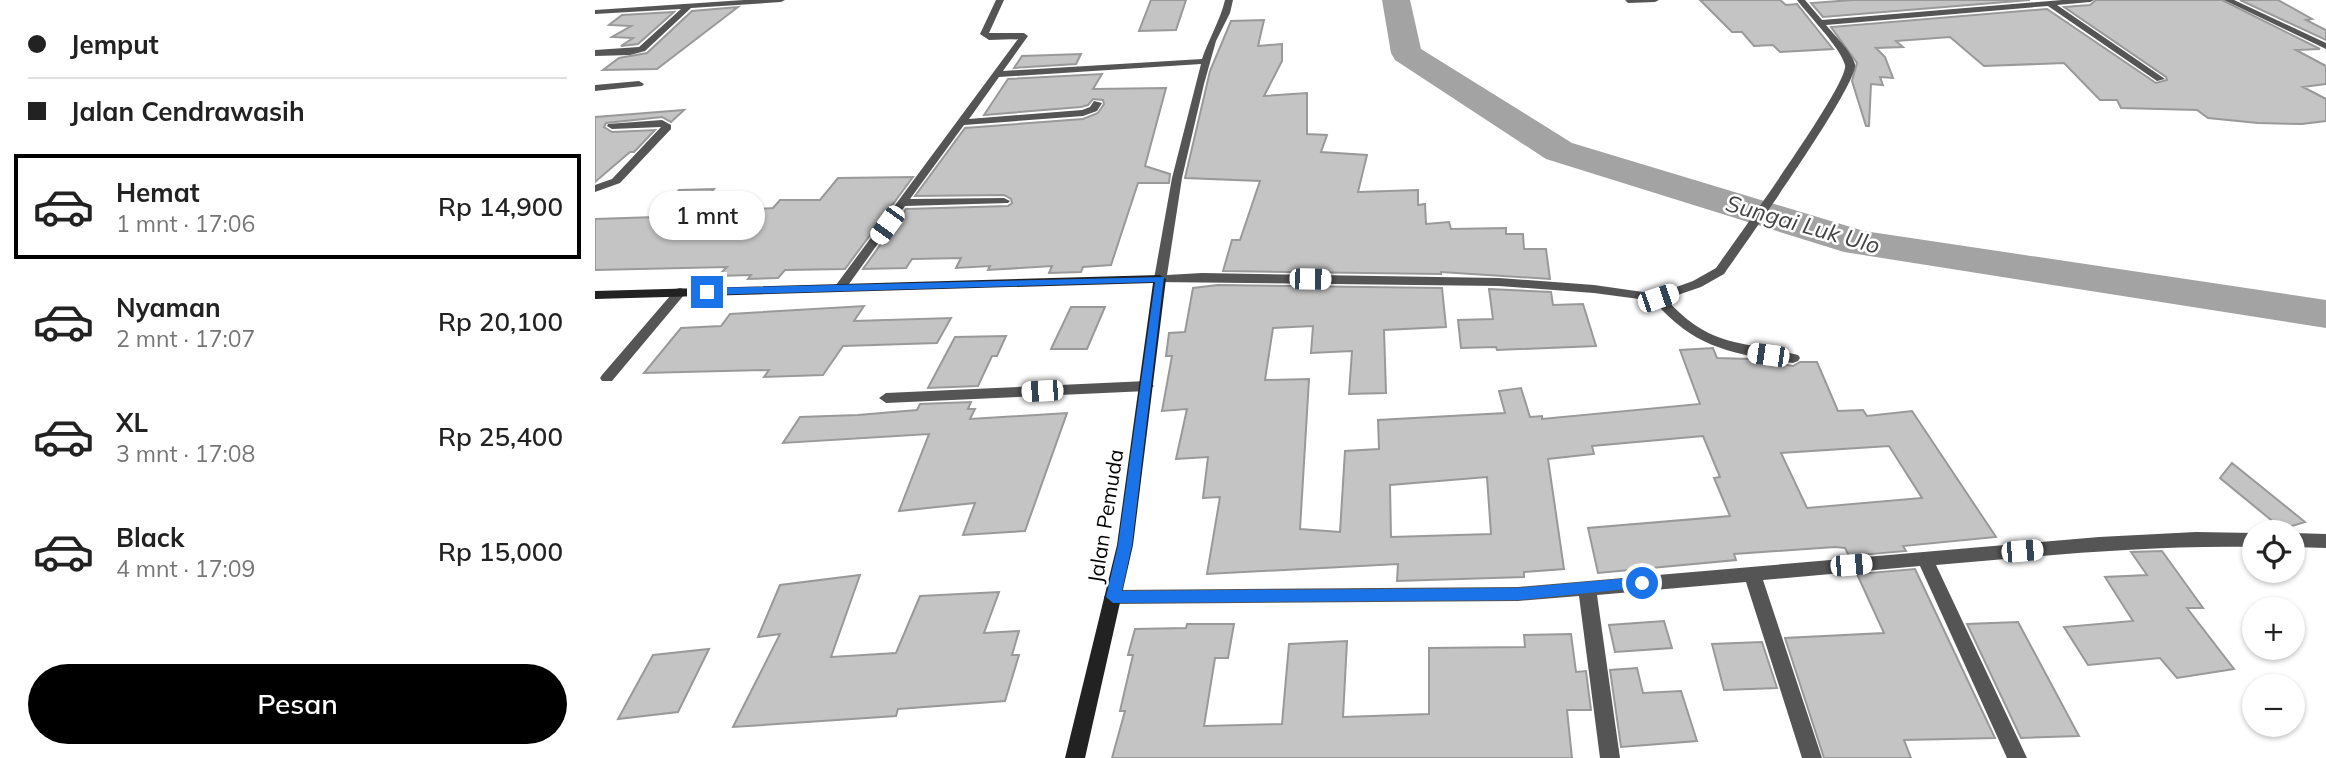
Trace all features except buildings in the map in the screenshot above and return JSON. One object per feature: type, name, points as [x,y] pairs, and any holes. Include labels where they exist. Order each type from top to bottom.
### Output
[{"type":"main road","points":[[595,295],[1160,279]]},
{"type":"main road","name":"Jalan Pemuda","points":[[1075,758],[1125,545],[1160,279]]},
{"type":"street","points":[[595,12],[781,0]]},
{"type":"street","points":[[840,288],[1024,36],[989,37],[984,34],[1000,0]]},
{"type":"street","points":[[1229,0],[1206,61],[1177,178],[1160,279],[1202,277],[1499,282],[1594,289],[1658,298],[1697,284],[1720,271],[1780,186],[1850,73],[1850,64],[1822,23],[1801,0]]},
{"type":"street","points":[[1627,1],[1655,0]]},
{"type":"street","points":[[2029,0],[2039,5]]},
{"type":"street","points":[[1822,23],[2090,0]]},
{"type":"street","points":[[2228,0],[2326,46]]},
{"type":"street","points":[[2050,4],[2160,79]]},
{"type":"street","points":[[595,54],[642,49],[688,7]]},
{"type":"street","points":[[997,74],[1206,61]]},
{"type":"street","points":[[595,88],[639,84]]},
{"type":"street","points":[[962,122],[1083,113],[1094,109],[1097,103]]},
{"type":"street","points":[[595,189],[616,181],[667,127],[662,123],[612,125]]},
{"type":"street","points":[[903,203],[1004,201]]},
{"type":"street","points":[[607,378],[680,292]]},
{"type":"street","points":[[1658,298],[1672,316],[1704,338],[1743,351],[1793,358]]},
{"type":"street","points":[[886,398],[1147,386]]},
{"type":"street","points":[[1113,597],[1518,594],[2099,544],[2196,539],[2242,540]]},
{"type":"street","points":[[2305,540],[2326,541]]},
{"type":"street","points":[[1925,559],[2017,758]]},
{"type":"street","points":[[1752,574],[1812,758]]},
{"type":"street","points":[[1587,588],[1610,758]]},
{"type":"waterway","name":"Sungai Luk Ulo","points":[[1396,0],[1406,53],[1559,151],[1859,243],[2326,314]]},
{"type":"route","points":[[707,292],[1160,279],[1125,545],[1113,597],[1518,594],[1642,583]]}]
